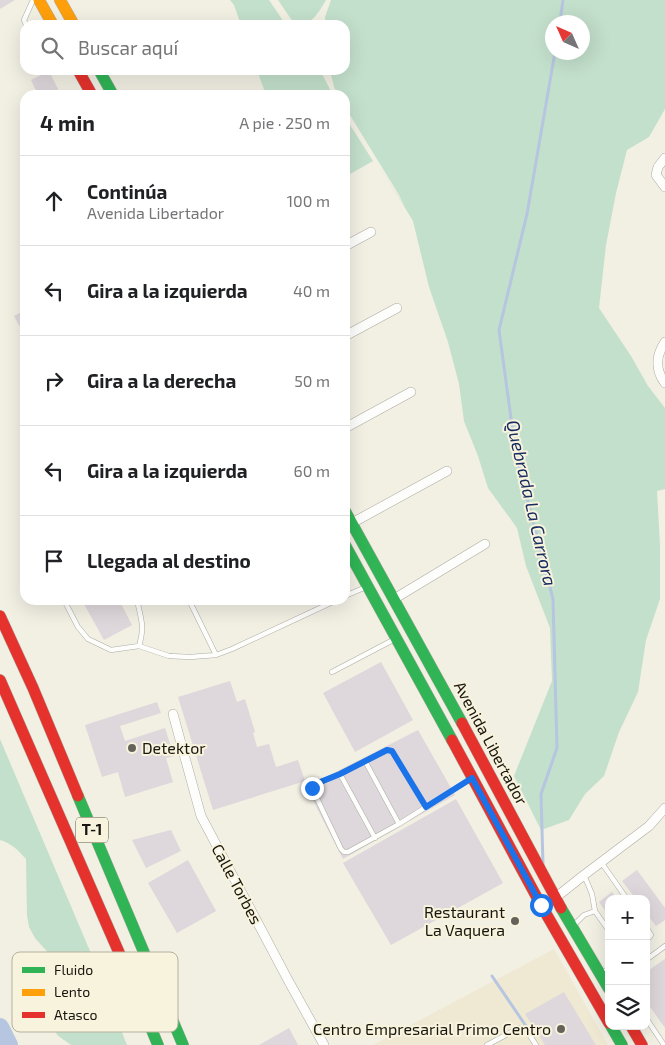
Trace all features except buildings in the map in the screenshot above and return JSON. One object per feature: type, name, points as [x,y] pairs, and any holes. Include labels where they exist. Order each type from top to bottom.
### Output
[{"type":"main road","points":[[39,0],[50,20]]},
{"type":"main road","points":[[60,0],[71,20]]},
{"type":"main road","points":[[81,75],[89,90]]},
{"type":"main road","points":[[102,75],[110,90]]},
{"type":"main road","name":"Avenida Libertador","points":[[350,520],[460,718],[555,898],[572,927],[605,971]]},
{"type":"main road","name":"Avenida Libertador","points":[[350,554],[541,905],[605,1015]]},
{"type":"main road","name":"T-1","points":[[0,616],[33,688],[144,952]]},
{"type":"main road","name":"T-1","points":[[0,680],[118,952]]},
{"type":"main road","points":[[613,1030],[622,1045]]},
{"type":"main road","points":[[633,1030],[642,1045]]},
{"type":"main road","name":"T-1","points":[[153,1032],[158,1045]]},
{"type":"main road","name":"T-1","points":[[178,1032],[183,1045]]},
{"type":"street","points":[[665,158],[658,167],[656,175],[665,186]]},
{"type":"street","points":[[350,243],[371,232]]},
{"type":"street","points":[[350,333],[397,308]]},
{"type":"street","points":[[665,342],[661,348],[657,364],[659,374],[665,383]]},
{"type":"street","points":[[350,425],[411,392]]},
{"type":"street","points":[[352,523],[447,471]]},
{"type":"street","points":[[394,600],[486,544]]},
{"type":"street","name":"Calle Torbes","points":[[173,714],[201,816],[324,1045]]},
{"type":"street","points":[[541,905],[555,898],[649,826],[665,808]]},
{"type":"lane","points":[[24,20],[33,0]]},
{"type":"lane","points":[[350,594],[367,586]]},
{"type":"lane","points":[[66,605],[78,628],[88,639],[111,650],[139,646],[169,656],[190,657],[216,654],[232,649],[326,605]]},
{"type":"lane","points":[[138,605],[143,623],[139,646]]},
{"type":"lane","points":[[192,605],[216,654]]},
{"type":"lane","points":[[332,672],[396,639]]},
{"type":"lane","points":[[426,807],[392,751],[387,750],[340,774],[313,785],[312,788],[341,848],[344,852],[348,852],[399,824],[426,807],[472,778]]},
{"type":"lane","points":[[365,761],[399,824]]},
{"type":"lane","points":[[340,774],[375,838]]},
{"type":"lane","points":[[601,862],[624,895]]},
{"type":"lane","points":[[584,874],[592,894],[595,911],[605,925]]},
{"type":"lane","points":[[572,927],[584,914],[595,911]]},
{"type":"lane","points":[[650,957],[665,946]]},
{"type":"lane","points":[[650,1024],[664,1045]]},
{"type":"lane","points":[[486,1045],[519,1028],[525,1028],[536,1045]]},
{"type":"shaded area","points":[[554,949],[608,1045],[373,1045]]},
{"type":"green space","points":[[230,0],[269,0],[283,20],[239,20],[234,5]]},
{"type":"green space","points":[[278,0],[326,0],[312,20],[292,20]]},
{"type":"green space","points":[[331,0],[665,0],[665,109],[649,137],[627,150],[606,245],[599,308],[631,356],[648,386],[665,408],[665,489],[657,491],[660,599],[646,640],[638,692],[619,732],[604,776],[585,794],[569,820],[541,830],[514,776],[552,681],[550,628],[526,566],[517,528],[488,488],[464,421],[459,384],[448,342],[429,287],[413,221],[350,115],[350,90],[336,90],[334,87],[331,75],[350,75],[350,20],[325,20]]},
{"type":"green space","points":[[259,75],[323,75],[330,90],[264,90]]},
{"type":"green space","points":[[350,125],[373,161],[350,174]]},
{"type":"green space","points":[[0,739],[90,952],[48,952],[35,938],[29,927],[27,915],[26,859],[14,847],[0,840]]},
{"type":"green space","points":[[56,1032],[122,1032],[127,1045],[71,1045],[57,1035]]},
{"type":"waterway","name":"Quebrada La Carrora","points":[[561,15],[563,0]]},
{"type":"waterway","name":"Quebrada La Carrora","points":[[543,865],[541,794],[557,748],[553,599],[516,455],[499,330],[527,214],[554,60]]},
{"type":"waterway","name":"Quebrada La Carrora","points":[[492,976],[528,1029]]},
{"type":"waterway","points":[[0,1027],[9,1045]]},
{"type":"traffic: fast","points":[[102,75],[110,90]]},
{"type":"traffic: fast","points":[[350,520],[462,723]]},
{"type":"traffic: fast","points":[[350,554],[452,740]]},
{"type":"traffic: fast","points":[[78,796],[144,952]]},
{"type":"traffic: fast","points":[[561,908],[607,985]]},
{"type":"traffic: fast","points":[[613,1030],[622,1045]]},
{"type":"traffic: fast","points":[[153,1032],[158,1045]]},
{"type":"traffic: fast","points":[[178,1032],[183,1045]]},
{"type":"traffic: slow","points":[[39,0],[50,20]]},
{"type":"traffic: slow","points":[[60,0],[71,20]]},
{"type":"traffic: jam","points":[[81,75],[89,90]]},
{"type":"traffic: jam","points":[[0,616],[33,688],[78,796]]},
{"type":"traffic: jam","points":[[0,680],[119,952]]},
{"type":"traffic: jam","points":[[462,723],[561,908]]},
{"type":"traffic: jam","points":[[452,740],[541,905],[605,1016]]},
{"type":"traffic: jam","points":[[633,1030],[642,1045]]},
{"type":"place","name":"Detektor","points":[[132,748]]},
{"type":"place","name":"Restaurant La Vaquera","points":[[515,921]]},
{"type":"place","name":"Centro Empresarial Primo Centro","points":[[561,1029]]},
{"type":"route","points":[[312,788],[313,785],[340,774],[387,750],[392,751],[426,807],[472,778],[541,905]]}]
